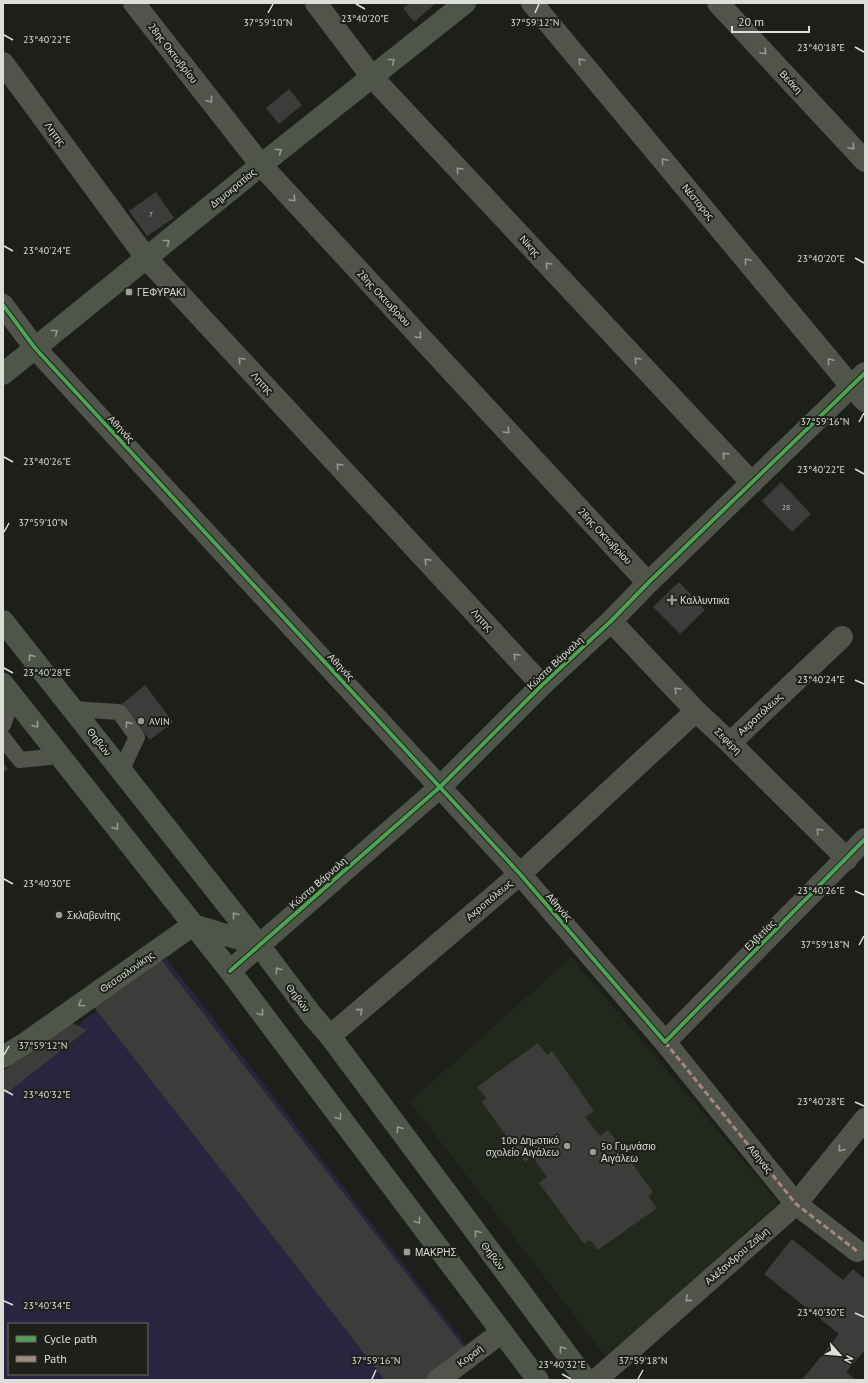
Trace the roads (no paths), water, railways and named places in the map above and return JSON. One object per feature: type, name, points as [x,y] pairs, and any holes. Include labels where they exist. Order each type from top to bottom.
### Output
[{"type":"main road","name":"Δημοκρατίας","points":[[3,374],[147,259],[261,165],[465,3]]},
{"type":"main road","name":"Κώστα Βάρναλη","points":[[230,971],[440,787],[542,685],[611,621],[648,583],[752,483],[860,387]]},
{"type":"main road","name":"Θηβών","points":[[3,621],[259,945],[311,1014],[330,1036],[586,1380]]},
{"type":"main road","points":[[8,690],[230,971],[538,1380]]},
{"type":"main road","points":[[193,925],[259,945]]},
{"type":"main road","name":"Θεσσαλονίκης","points":[[3,1057],[28,1042],[193,925]]},
{"type":"street","name":"28ης Οκτωβρίου","points":[[134,3],[261,165],[648,583]]},
{"type":"street","name":"Νίκης","points":[[316,3],[372,77],[752,483]]},
{"type":"street","name":"Νέστορος","points":[[532,3],[860,387]]},
{"type":"street","name":"Βεάκη","points":[[718,3],[865,161]]},
{"type":"street","name":"Λητης","points":[[3,63],[147,259],[542,685]]},
{"type":"street","name":"Αθηνάς","points":[[3,305],[35,348],[520,874],[665,1042],[796,1204],[857,1251]]},
{"type":"street","name":"Σεφέρη","points":[[611,621],[696,711],[847,858]]},
{"type":"street","name":"Ακροπόλεως","points":[[730,743],[842,637]]},
{"type":"street","name":"Ακροπόλεως","points":[[330,1036],[520,874],[696,711]]},
{"type":"street","name":"Ελβετίας","points":[[665,1042],[865,839]]},
{"type":"street","name":"Αλέξανδρου Ζαΐμη","points":[[596,1380],[796,1204],[865,1119]]},
{"type":"street","name":"Κοραή","points":[[438,1380],[502,1332]]},
{"type":"lane","points":[[3,725],[8,690]]},
{"type":"lane","points":[[72,709],[119,712],[137,737],[121,770]]},
{"type":"lane","points":[[3,738],[20,760],[60,756]]},
{"type":"place","name":"ΓΕΦΥΡΑΚΙ","points":[[129,292]]},
{"type":"place","name":"Καλλυντικα","points":[[672,600]]},
{"type":"place","name":"AVIN","points":[[141,721]]},
{"type":"place","name":"Σκλαβενίτης","points":[[59,915]]},
{"type":"place","name":"10ο Δημοτικό σχολείο Αιγάλεω","points":[[567,1146]]},
{"type":"place","name":"5ο Γυμνάσιο Αιγάλεω","points":[[593,1152]]},
{"type":"place","name":"ΜΑΚΡΗΣ","points":[[407,1252]]}]
